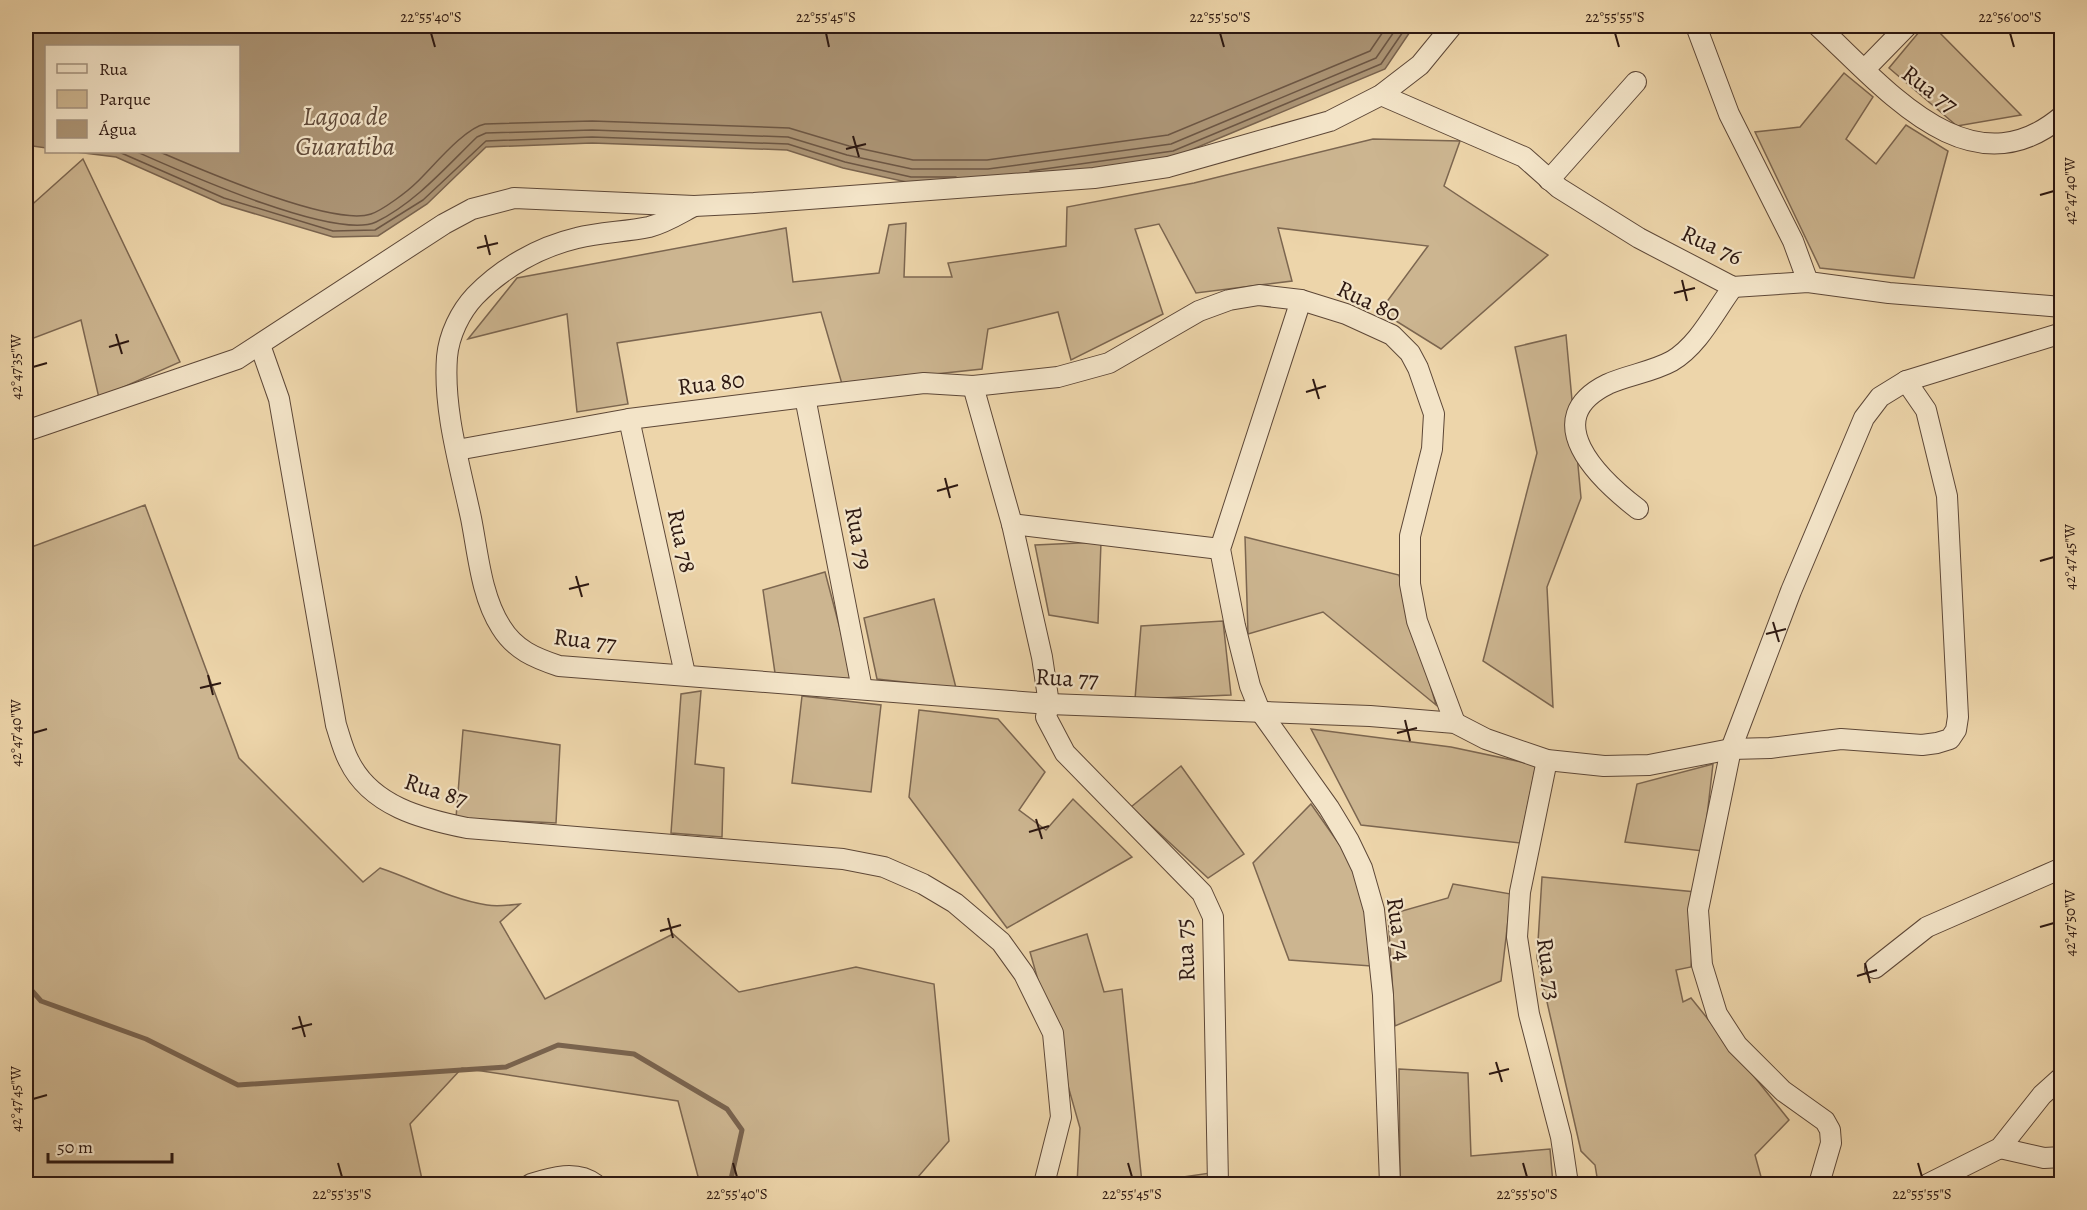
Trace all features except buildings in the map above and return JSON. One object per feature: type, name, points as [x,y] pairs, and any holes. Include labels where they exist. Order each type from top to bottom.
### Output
[{"type":"street","points":[[26,431],[237,359],[444,224],[472,209],[514,198],[694,206],[1131,173],[1168,167],[1330,121],[1381,95],[1420,65],[1452,26]]},
{"type":"street","points":[[1696,26],[1729,114],[1793,241],[1808,282]]},
{"type":"street","name":"Rua 77","points":[[1818,26],[1914,113],[1942,132],[1970,142],[1999,144],[2022,138],[2052,124],[2061,116]]},
{"type":"street","points":[[1865,69],[1907,26]]},
{"type":"street","points":[[1550,180],[1636,82]]},
{"type":"street","name":"Rua 76","points":[[1381,95],[1524,158],[1550,180],[1639,238],[1733,287],[1808,282],[1889,293],[2061,307]]},
{"type":"street","name":"Rua 77","points":[[694,206],[668,220],[650,226],[577,238],[543,249],[496,277],[474,297],[456,324],[447,354],[447,386],[457,450],[489,601],[500,626],[515,646],[536,658],[559,666],[1049,704],[1260,711]]},
{"type":"street","points":[[1638,509],[1608,486],[1587,462],[1577,438],[1575,416],[1581,404],[1608,384],[1671,361],[1685,351],[1733,287]]},
{"type":"street","name":"Rua 80","points":[[457,450],[629,419],[805,397],[924,383],[974,386],[1029,382],[1110,363],[1198,311],[1229,300],[1259,295],[1301,300],[1346,314],[1392,335],[1410,353],[1418,368],[1434,414],[1432,450],[1410,536],[1410,584],[1417,621],[1455,723]]},
{"type":"street","points":[[1012,524],[1220,549],[1301,300]]},
{"type":"street","points":[[1819,1185],[1831,1143],[1830,1130],[1825,1121],[1783,1091],[1737,1044],[1717,1014],[1702,965],[1698,910],[1731,749],[1853,440],[1864,418],[1880,397],[1906,381],[2061,333]]},
{"type":"street","name":"Rua 87","points":[[260,345],[279,399],[336,725],[349,762],[369,789],[395,808],[434,821],[467,828],[843,859],[884,867],[923,884],[954,903],[1000,942],[1024,974],[1053,1033],[1061,1117],[1044,1185]]},
{"type":"street","points":[[1260,711],[1455,723],[1486,739],[1547,759],[1604,766],[1649,765],[1731,749],[1770,748],[1841,740],[1922,745],[1950,739],[1956,730],[1958,717],[1947,496],[1926,410],[1906,381]]},
{"type":"street","points":[[974,386],[1012,524],[1042,657],[1049,704]]},
{"type":"street","name":"Rua 79","points":[[805,397],[862,689]]},
{"type":"street","name":"Rua 78","points":[[629,419],[685,675]]},
{"type":"street","name":"Rua 74","points":[[1220,549],[1243,656],[1260,711],[1329,808],[1362,868],[1374,910],[1383,995],[1390,1185]]},
{"type":"street","name":"Rua 75","points":[[1049,704],[1046,717],[1065,753],[1202,893],[1213,917],[1218,1185]]},
{"type":"street","name":"Rua 73","points":[[1547,759],[1520,892],[1517,937],[1529,1014],[1561,1137],[1568,1185]]},
{"type":"street","points":[[1875,968],[1927,927],[2061,868]]},
{"type":"street","points":[[1928,1185],[2000,1148],[2042,1095],[2061,1077]]},
{"type":"street","points":[[2000,1148],[2044,1158],[2061,1157]]},
{"type":"street","points":[[531,1185],[561,1176],[576,1176],[595,1185]]},
{"type":"green space","points":[[1924,26],[1933,26],[2021,115],[1957,126],[1889,68]]},
{"type":"green space","points":[[1844,73],[1873,97],[1846,139],[1876,164],[1906,125],[1948,151],[1914,278],[1820,268],[1755,132],[1800,127]]},
{"type":"green space","points":[[1373,139],[1460,141],[1444,186],[1548,255],[1441,349],[1380,311],[1428,246],[1278,228],[1292,281],[1196,293],[1159,224],[1135,229],[1163,314],[1071,360],[1058,312],[988,329],[982,369],[842,384],[821,312],[617,343],[628,404],[577,412],[567,314],[468,339],[517,278],[786,228],[793,282],[879,273],[889,225],[906,223],[904,277],[952,277],[948,263],[1066,246],[1067,207],[1194,183]]},
{"type":"green space","points":[[83,159],[180,362],[99,398],[81,320],[26,341],[26,210]]},
{"type":"green space","points":[[1566,335],[1581,498],[1547,587],[1553,707],[1483,661],[1537,453],[1515,347]]},
{"type":"green space","points":[[145,505],[239,758],[363,882],[380,868],[473,902],[495,906],[520,904],[500,922],[545,999],[673,934],[739,992],[856,967],[934,984],[949,1141],[912,1184],[700,1184],[678,1101],[462,1068],[410,1124],[423,1184],[26,1184],[26,549]]},
{"type":"green space","points":[[1245,537],[1399,575],[1436,705],[1323,612],[1248,634]]},
{"type":"green space","points":[[1101,542],[1098,623],[1049,615],[1035,545]]},
{"type":"green space","points":[[825,572],[854,682],[775,673],[763,590]]},
{"type":"green space","points":[[934,599],[956,688],[877,679],[864,618]]},
{"type":"green space","points":[[1223,621],[1231,695],[1135,699],[1141,626]]},
{"type":"green space","points":[[701,691],[695,764],[724,768],[722,837],[671,833],[681,694]]},
{"type":"green space","points":[[802,696],[881,705],[871,792],[792,783]]},
{"type":"green space","points":[[919,710],[998,719],[1045,772],[1019,810],[1046,830],[1073,799],[1132,857],[1007,928],[909,797]]},
{"type":"green space","points":[[1311,729],[1451,747],[1536,765],[1520,843],[1361,825]]},
{"type":"green space","points":[[463,730],[560,745],[556,823],[456,818]]},
{"type":"green space","points":[[1713,764],[1703,851],[1625,842],[1637,784]]},
{"type":"green space","points":[[1181,766],[1244,854],[1208,878],[1131,807]]},
{"type":"green space","points":[[1311,804],[1363,878],[1371,966],[1289,960],[1253,863]]},
{"type":"green space","points":[[1542,877],[1696,892],[1691,967],[1676,970],[1683,1002],[1691,998],[1789,1120],[1755,1155],[1763,1184],[1592,1184],[1597,1177],[1595,1165],[1581,1151],[1537,958]]},
{"type":"green space","points":[[1453,884],[1511,894],[1501,981],[1395,1026],[1388,915],[1448,898]]},
{"type":"green space","points":[[1087,934],[1104,992],[1122,989],[1142,1183],[1210,1173],[1211,1184],[1077,1184],[1080,1128],[1030,952]]},
{"type":"green space","points":[[1399,1069],[1468,1073],[1471,1156],[1550,1149],[1553,1184],[1400,1184]]},
{"type":"water","name":"Lagoa de Guaratiba","points":[[26,26],[1414,26],[1385,69],[1174,157],[1070,172],[911,183],[843,168],[787,150],[592,143],[486,147],[427,204],[378,236],[333,237],[222,204],[116,157],[84,153],[240,153],[240,45],[45,45],[45,148],[26,145]]},
{"type":"waterway","points":[[26,984],[41,1001],[146,1039],[238,1085],[506,1067],[558,1045],[634,1054],[727,1109],[742,1130],[731,1179],[734,1184]]}]
